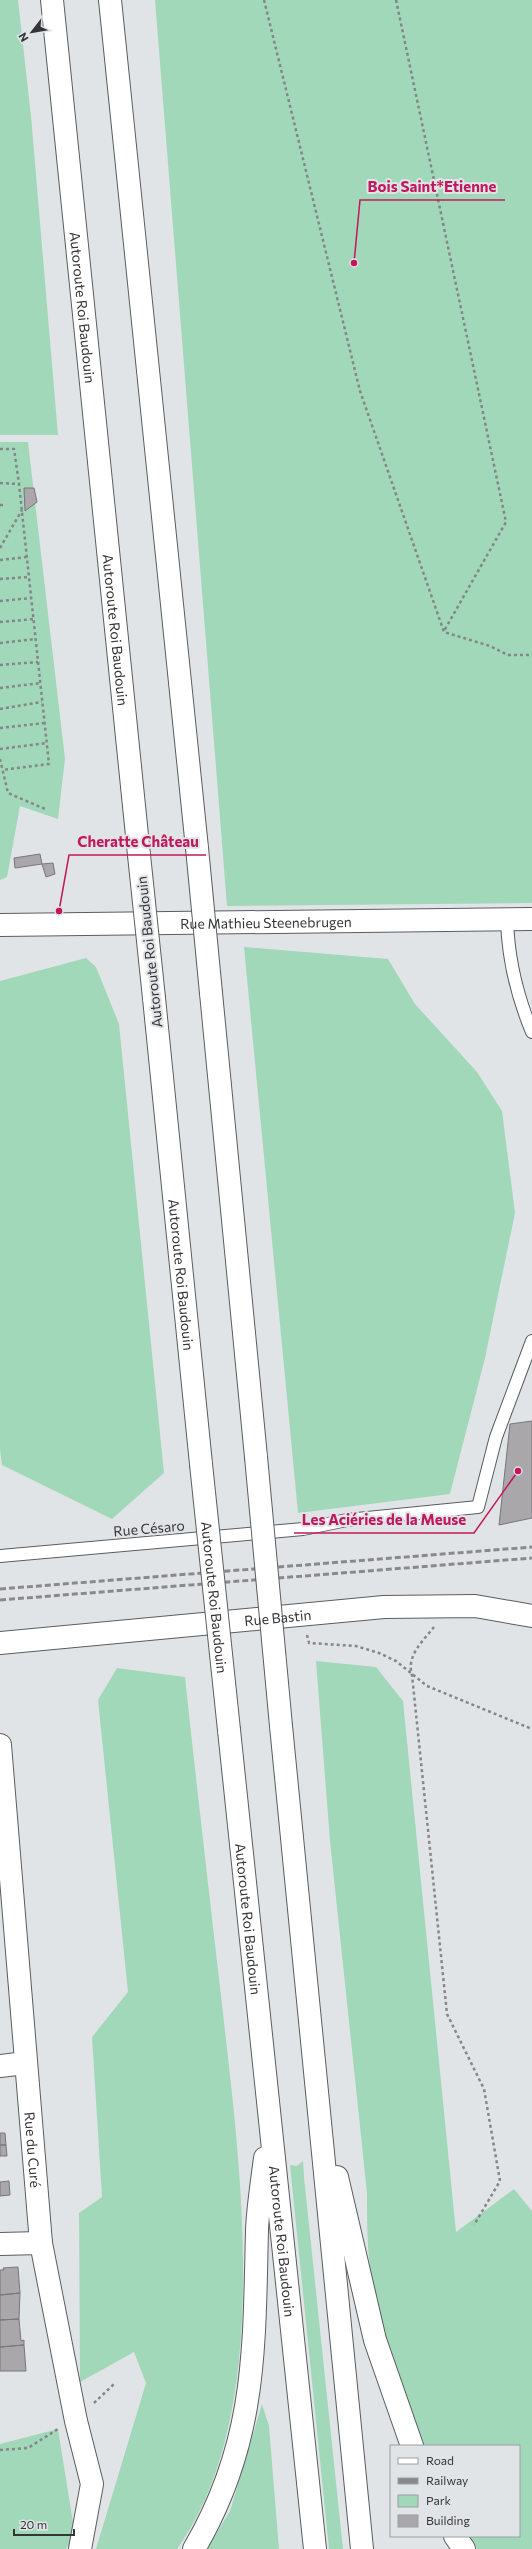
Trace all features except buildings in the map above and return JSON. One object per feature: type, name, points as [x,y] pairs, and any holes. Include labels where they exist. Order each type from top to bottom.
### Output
[{"type":"main road","name":"Autoroute Roi Baudouin","points":[[52,0],[201,1464],[315,2549]]},
{"type":"main road","points":[[110,0],[197,848],[362,2549]]},
{"type":"main road","name":"Rue Mathieu Steenebrugen","points":[[0,925],[532,919]]},
{"type":"main road","name":"Rue Bastin","points":[[0,1643],[384,1607],[475,1606],[532,1616]]},
{"type":"main road","name":"Rue du Curé","points":[[0,1745],[5,1887],[26,2063],[42,2243],[74,2413],[92,2484],[80,2549]]},
{"type":"main road","points":[[0,2066],[26,2063]]},
{"type":"main road","points":[[318,2098],[375,2340],[412,2445]]},
{"type":"main road","points":[[194,2549],[218,2503],[231,2472],[245,2416],[255,2342],[257,2229],[270,2113]]},
{"type":"main road","points":[[0,2244],[42,2243]]},
{"type":"main road","points":[[454,2537],[458,2549]]},
{"type":"main road","points":[[455,2537],[464,2549]]},
{"type":"lane","points":[[507,919],[508,943],[519,1000],[532,1032]]},
{"type":"lane","name":"Rue Césaro","points":[[0,1556],[303,1529],[347,1520],[478,1507],[496,1436],[532,1341]]},
{"type":"path","points":[[264,0],[360,391],[444,632]]},
{"type":"path","points":[[396,0],[506,522],[444,632]]},
{"type":"path","points":[[0,449],[14,449],[32,598],[49,764],[2,770]]},
{"type":"path","points":[[0,483],[19,484]]},
{"type":"path","points":[[0,548],[22,510]]},
{"type":"path","points":[[0,560],[27,557]]},
{"type":"path","points":[[0,579],[29,577]]},
{"type":"path","points":[[0,601],[32,598]]},
{"type":"path","points":[[0,622],[34,619]]},
{"type":"path","points":[[444,632],[490,646],[508,655],[532,655]]},
{"type":"path","points":[[0,643],[36,639]]},
{"type":"path","points":[[0,665],[38,662]]},
{"type":"path","points":[[0,688],[41,683]]},
{"type":"path","points":[[0,709],[42,702]]},
{"type":"path","points":[[0,728],[45,723]]},
{"type":"path","points":[[0,749],[47,743]]},
{"type":"path","points":[[0,759],[8,793],[45,809]]},
{"type":"path","points":[[440,1606],[440,1616],[413,1655],[409,1666],[412,1675],[447,2014],[484,2089],[500,2181],[474,2225]]},
{"type":"path","points":[[303,1615],[309,1643],[356,1646],[396,1661],[427,1686],[532,1729]]},
{"type":"green space","points":[[0,0],[18,0],[31,116],[58,435],[0,435]]},
{"type":"green space","points":[[155,0],[532,0],[532,903],[227,906]]},
{"type":"green space","points":[[0,442],[28,442],[65,759],[58,819],[20,806],[7,877],[0,880]]},
{"type":"green space","points":[[244,947],[388,959],[415,1004],[477,1072],[502,1111],[515,1213],[485,1358],[450,1494],[298,1513]]},
{"type":"green space","points":[[86,958],[96,967],[119,1024],[164,1473],[112,1519],[2,1465],[0,1449],[0,981]]},
{"type":"green space","points":[[316,1661],[376,1667],[403,1701],[456,2232],[514,2189],[532,2211],[532,2549],[477,2549],[469,2537],[520,2537],[520,2445],[424,2445],[407,2404],[386,2341],[371,2275],[367,2193],[330,1841]]},
{"type":"green space","points":[[117,1668],[185,1677],[235,2124],[241,2199],[243,2276],[240,2352],[229,2425],[209,2491],[177,2549],[96,2549],[146,2383],[134,2352],[80,2382],[79,2213],[102,2197],[92,2037],[128,1992],[98,1700]]},
{"type":"green space","points":[[303,2161],[343,2549],[329,2549],[290,2165],[297,2166]]},
{"type":"green space","points":[[262,2404],[269,2426],[279,2549],[207,2549],[230,2511]]},
{"type":"green space","points":[[58,2429],[75,2535],[66,2549],[0,2549],[0,2444]]},
{"type":"railway","points":[[0,1589],[532,1547]]},
{"type":"railway","points":[[0,1600],[532,1558]]},
{"type":"place","name":"Bois Saint*Etienne","points":[[354,263]]},
{"type":"place","name":"Cheratte Château","points":[[59,911]]},
{"type":"place","name":"Les Aciéries de la Meuse","points":[[518,1471]]}]
